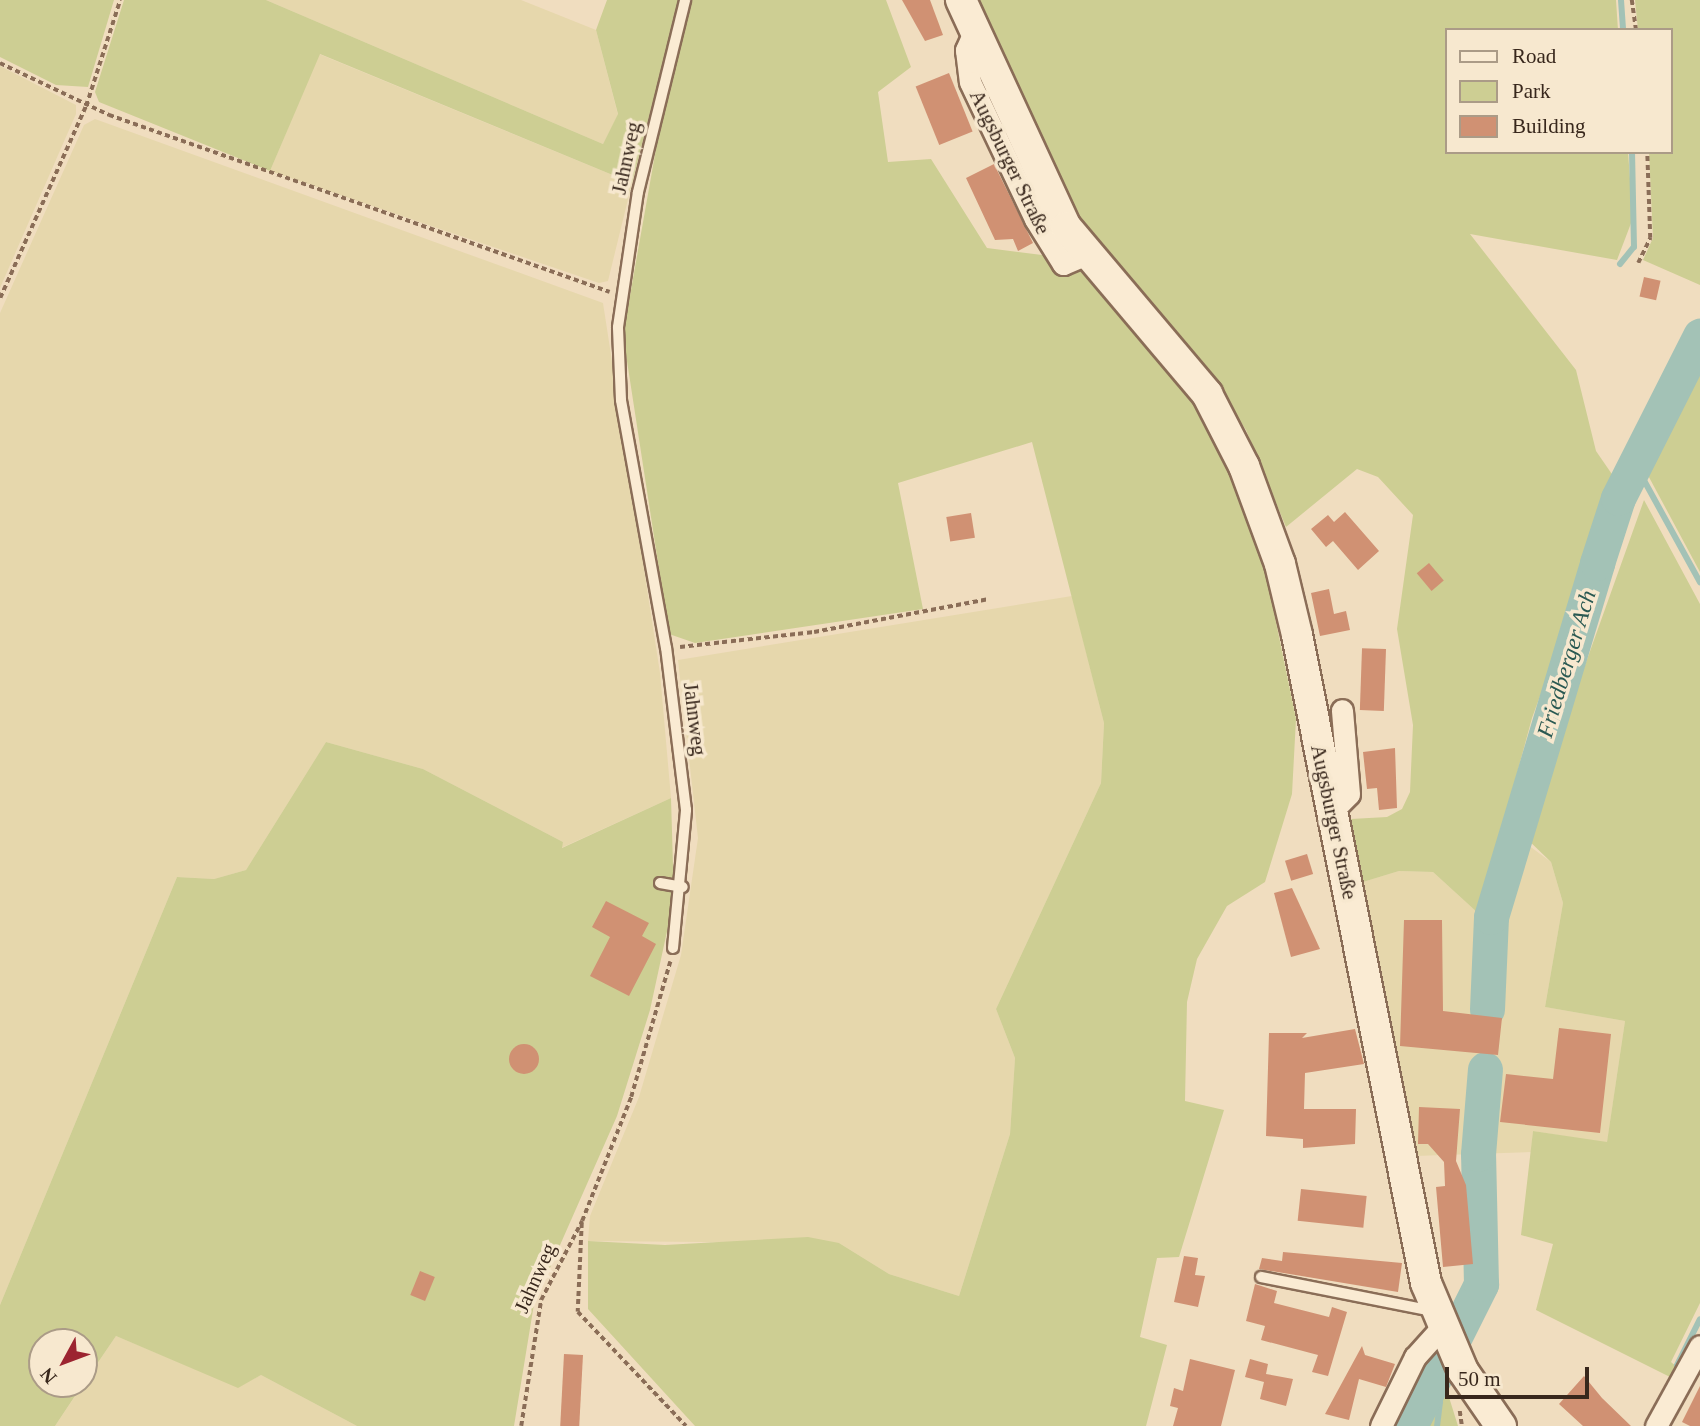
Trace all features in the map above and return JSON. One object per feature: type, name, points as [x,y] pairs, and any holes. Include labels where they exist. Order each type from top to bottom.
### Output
[{"type":"main road","name":"Augsburger Straße","points":[[961,0],[1054,206],[1086,254],[1207,394],[1244,466],[1280,564],[1441,1325],[1458,1363],[1501,1426]]},
{"type":"street","points":[[1331,812],[1349,794],[1342,710]]},
{"type":"street","points":[[1381,1426],[1415,1357],[1441,1325]]},
{"type":"street","points":[[1656,1426],[1700,1346]]},
{"type":"lane","name":"Jahnweg","points":[[673,948],[683,887],[686,810],[666,648],[621,400],[620,294],[685,0]]},
{"type":"lane","points":[[660,883],[683,887]]},
{"type":"lane","points":[[1261,1278],[1441,1325]]},
{"type":"path","points":[[0,298],[86,106],[120,0]]},
{"type":"path","points":[[1632,0],[1636,28]]},
{"type":"path","points":[[0,62],[86,106],[620,294]]},
{"type":"path","points":[[1637,263],[1650,238],[1647,154]]},
{"type":"path","points":[[666,648],[814,632],[989,599]]},
{"type":"path","name":"Jahnweg","points":[[521,1426],[529,1344],[541,1300],[582,1221],[631,1097],[673,948]]},
{"type":"path","points":[[582,1221],[578,1312],[686,1426]]},
{"type":"shaded area","points":[[266,0],[521,0],[596,30],[618,115],[603,144]]},
{"type":"shaded area","points":[[319,54],[632,183],[608,281],[599,283],[270,171]]},
{"type":"shaded area","points":[[0,66],[76,105],[76,114],[0,288]]},
{"type":"shaded area","points":[[95,119],[603,303],[660,673],[671,798],[561,848],[563,842],[423,769],[326,742],[246,870],[214,879],[177,877],[0,1305],[0,313],[84,125]]},
{"type":"shaded area","points":[[1072,596],[1104,723],[1101,783],[996,1009],[1015,1058],[1010,1134],[959,1296],[889,1274],[839,1243],[588,1241],[590,1216],[639,1097],[681,955],[698,838],[678,660]]},
{"type":"shaded area","points":[[1513,834],[1551,862],[1563,903],[1545,1007],[1625,1021],[1607,1143],[1533,1131],[1531,1152],[1415,1156],[1363,882],[1399,871],[1433,872],[1479,914],[1491,917]]},
{"type":"shaded area","points":[[116,1336],[238,1387],[261,1375],[357,1426],[55,1426],[74,1398],[98,1398],[98,1363]]},
{"type":"green space","points":[[0,0],[114,0],[88,87],[56,85],[0,57]]},
{"type":"green space","points":[[124,0],[266,0],[603,144],[618,114],[596,30],[607,0],[679,0],[632,183],[320,54],[270,171],[99,102],[95,92]]},
{"type":"green space","points":[[691,0],[886,0],[911,67],[878,92],[888,162],[931,159],[987,248],[1050,256],[1077,268],[1156,352],[1198,411],[1231,477],[1266,574],[1296,719],[1292,794],[1265,882],[1227,906],[1197,959],[1187,1002],[1185,1101],[1224,1110],[1179,1257],[1157,1258],[1140,1337],[1167,1345],[1146,1426],[695,1426],[588,1309],[588,1241],[665,1245],[808,1237],[839,1243],[889,1274],[959,1296],[1010,1134],[1015,1058],[996,1009],[1101,783],[1104,723],[1032,442],[898,483],[923,609],[695,643],[669,634],[623,335],[670,70]]},
{"type":"green space","points":[[977,0],[1616,0],[1618,28],[1444,28],[1444,154],[1628,154],[1633,218],[1617,260],[1470,234],[1576,370],[1596,451],[1618,483],[1532,718],[1479,914],[1433,872],[1399,871],[1363,882],[1351,819],[1387,817],[1402,809],[1410,792],[1413,725],[1397,629],[1413,515],[1378,477],[1357,469],[1286,527],[1246,430],[1208,372],[1095,247],[1063,193]]},
{"type":"green space","points":[[1635,0],[1700,0],[1700,285],[1643,260],[1653,238],[1649,154],[1672,154],[1672,28],[1638,28]]},
{"type":"green space","points":[[1700,348],[1700,572],[1643,466]]},
{"type":"green space","points":[[1644,500],[1700,604],[1700,1303],[1671,1362],[1679,1369],[1674,1379],[1536,1310],[1553,1244],[1521,1235],[1533,1131],[1607,1142],[1625,1021],[1545,1007],[1563,903],[1551,862],[1524,836]]},
{"type":"green space","points":[[326,742],[423,769],[563,842],[562,848],[671,798],[674,899],[650,1010],[617,1116],[534,1304],[514,1426],[357,1426],[261,1375],[238,1388],[116,1336],[98,1362],[98,1328],[28,1328],[28,1398],[74,1398],[55,1426],[0,1426],[0,1305],[177,877],[214,879],[246,870]]},
{"type":"green space","points":[[1434,1378],[1448,1394],[1458,1426],[1411,1426]]},
{"type":"building","points":[[902,0],[930,0],[943,35],[925,41]]},
{"type":"building","points":[[949,73],[973,131],[939,145],[916,86]]},
{"type":"building","points":[[994,164],[1033,243],[1018,251],[1013,239],[995,240],[966,178]]},
{"type":"building","points":[[1644,277],[1661,281],[1656,300],[1640,296]]},
{"type":"building","points":[[1345,512],[1379,551],[1358,570],[1333,541],[1326,547],[1311,529],[1328,515],[1334,522]]},
{"type":"building","points":[[971,513],[975,538],[950,542],[946,517]]},
{"type":"building","points":[[1429,563],[1444,581],[1432,591],[1417,573]]},
{"type":"building","points":[[1329,589],[1334,614],[1346,611],[1350,630],[1320,636],[1311,593]]},
{"type":"building","points":[[1362,648],[1386,649],[1384,711],[1360,710]]},
{"type":"building","points":[[1395,748],[1397,808],[1379,810],[1377,788],[1367,789],[1363,752]]},
{"type":"building","points":[[1307,854],[1313,874],[1291,881],[1285,861]]},
{"type":"building","points":[[1292,888],[1320,949],[1291,957],[1274,893]]},
{"type":"building","points":[[606,901],[649,923],[642,936],[656,944],[629,996],[590,976],[610,937],[592,927]]},
{"type":"building","points":[[1404,920],[1442,920],[1443,1011],[1502,1018],[1498,1055],[1400,1046]]},
{"type":"building","points":[[1559,1028],[1611,1034],[1600,1133],[1500,1122],[1506,1074],[1553,1079]]},
{"type":"building","points":[[1355,1029],[1364,1064],[1305,1073],[1304,1109],[1356,1109],[1355,1144],[1303,1148],[1303,1139],[1266,1136],[1269,1033],[1307,1033],[1302,1038]]},
{"type":"building","points":[[524,1044],[535,1048],[539,1059],[535,1070],[524,1074],[513,1070],[509,1059],[513,1048]]},
{"type":"building","points":[[1419,1107],[1460,1109],[1456,1161],[1466,1185],[1473,1264],[1443,1267],[1436,1187],[1445,1186],[1444,1162],[1428,1144],[1418,1144]]},
{"type":"building","points":[[1301,1189],[1367,1196],[1363,1228],[1298,1221]]},
{"type":"building","points":[[1283,1252],[1402,1263],[1398,1292],[1259,1269],[1262,1258],[1282,1261]]},
{"type":"building","points":[[1184,1256],[1198,1258],[1195,1275],[1205,1276],[1198,1307],[1174,1302]]},
{"type":"building","points":[[420,1271],[435,1277],[425,1301],[410,1295]]},
{"type":"building","points":[[1255,1284],[1277,1291],[1274,1303],[1329,1317],[1332,1307],[1347,1312],[1328,1376],[1312,1372],[1318,1355],[1261,1340],[1265,1326],[1246,1321]]},
{"type":"building","points":[[1362,1346],[1365,1355],[1395,1364],[1386,1387],[1359,1379],[1349,1420],[1325,1414]]},
{"type":"building","points":[[564,1354],[583,1355],[579,1426],[560,1426]]},
{"type":"building","points":[[1190,1359],[1235,1370],[1221,1426],[1173,1426],[1178,1408],[1170,1406],[1174,1388],[1183,1391]]},
{"type":"building","points":[[1250,1359],[1268,1364],[1266,1374],[1293,1379],[1286,1406],[1260,1399],[1264,1382],[1245,1377]]},
{"type":"building","points":[[1584,1376],[1631,1426],[1583,1426],[1559,1404]]},
{"type":"building","points":[[1700,1386],[1700,1426],[1690,1426],[1682,1422]]},
{"type":"waterway","points":[[1621,0],[1623,28]]},
{"type":"waterway","points":[[1620,264],[1634,247],[1632,154]]},
{"type":"waterway","name":"Friedberger Ach","points":[[1487,1009],[1491,917],[1597,563],[1618,498],[1700,336]]},
{"type":"waterway","points":[[1635,464],[1700,582]]},
{"type":"waterway","name":"Friedberger Ach","points":[[1410,1426],[1481,1284],[1478,1154],[1485,1069]]},
{"type":"waterway","points":[[1677,1365],[1700,1319]]},
{"type":"waterway","points":[[1431,1381],[1440,1402],[1437,1426]]}]
